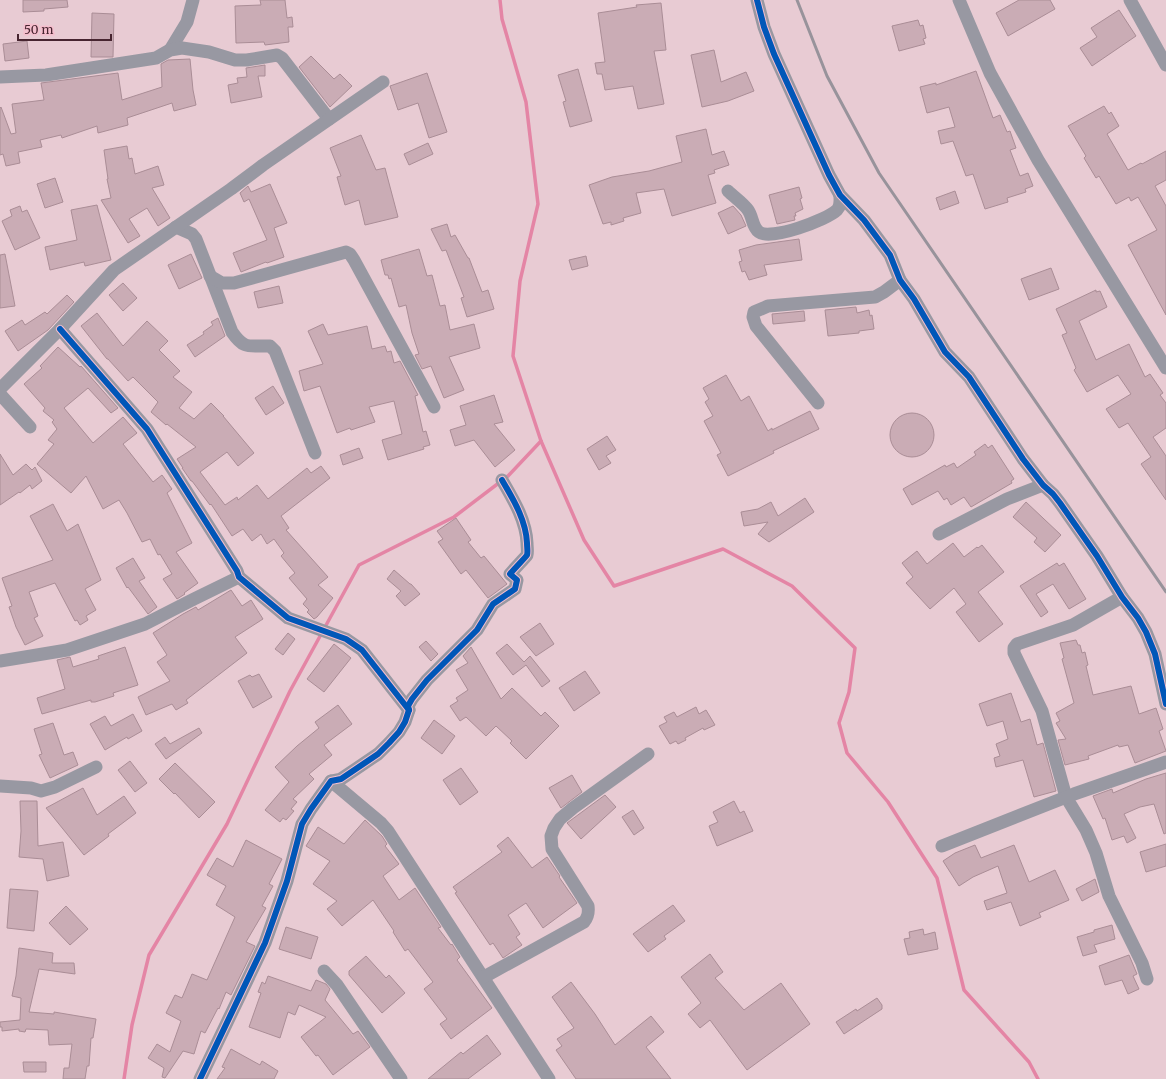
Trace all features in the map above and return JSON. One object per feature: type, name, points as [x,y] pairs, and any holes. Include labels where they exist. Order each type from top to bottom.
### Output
[{"type":"street","points":[[170,50],[187,22],[193,0]]},
{"type":"street","points":[[757,0],[774,54],[829,175],[840,195],[864,220],[890,255],[900,280],[914,299],[945,352],[969,377],[1023,459],[1043,485],[1060,503],[1097,556],[1122,598],[1138,618],[1155,654],[1166,704]]},
{"type":"street","points":[[959,0],[990,73],[1038,160],[1166,368]]},
{"type":"street","points":[[1134,1],[1166,65]]},
{"type":"street","points":[[0,77],[46,75],[156,58],[170,50],[182,48],[209,52],[226,58],[240,60],[277,55],[282,58],[329,119]]},
{"type":"street","points":[[0,389],[60,329],[114,270],[383,82]]},
{"type":"street","points":[[728,191],[749,211],[755,229],[766,235],[773,235],[807,225],[834,212],[839,206],[840,195]]},
{"type":"street","points":[[176,227],[192,234],[196,239],[232,332],[236,338],[241,344],[247,347],[270,346],[275,351],[315,453]]},
{"type":"street","points":[[210,276],[222,283],[234,283],[346,252],[350,254],[434,407]]},
{"type":"street","points":[[818,403],[756,326],[753,317],[754,312],[768,306],[875,297],[900,280]]},
{"type":"street","points":[[60,329],[146,429],[239,577],[282,615],[346,639],[358,647],[368,656],[409,710]]},
{"type":"street","points":[[0,394],[30,427]]},
{"type":"street","points":[[200,1079],[265,943],[287,881],[302,824],[311,808],[331,781],[340,779],[378,754],[399,732],[405,722],[409,710],[408,706],[427,680],[477,630],[493,604],[515,589],[517,580],[510,574],[519,562],[526,558],[526,534],[515,503],[502,480]]},
{"type":"street","points":[[939,534],[1007,499],[1043,485]]},
{"type":"street","points":[[0,661],[66,650],[145,624],[194,598],[239,577]]},
{"type":"street","points":[[1122,598],[1073,625],[1017,644],[1014,648],[1014,653],[1042,711],[1066,797],[1086,830],[1096,853],[1109,896],[1142,964],[1147,979]]},
{"type":"street","points":[[484,977],[584,922],[588,917],[588,906],[552,849],[551,836],[560,819],[648,754]]},
{"type":"street","points":[[942,846],[1066,797],[1166,762]]},
{"type":"street","points":[[0,786],[31,788],[41,791],[55,787],[96,767]]},
{"type":"street","points":[[331,781],[381,823],[388,831],[484,977],[545,1078]]},
{"type":"street","points":[[324,971],[337,985],[401,1079]]},
{"type":"building","points":[[23,0],[67,0],[68,7],[44,9],[44,11],[23,12]]},
{"type":"building","points":[[260,0],[285,0],[287,18],[292,17],[293,27],[288,27],[289,42],[265,45],[264,42],[236,43],[235,6],[261,5]]},
{"type":"building","points":[[1019,0],[1050,0],[1055,9],[1008,36],[996,13]]},
{"type":"building","points":[[661,3],[666,50],[654,51],[664,104],[638,109],[633,86],[605,90],[602,74],[597,74],[595,63],[605,62],[598,13],[637,7],[636,5]]},
{"type":"building","points":[[1119,10],[1136,36],[1092,66],[1080,48],[1097,37],[1091,28]]},
{"type":"building","points":[[92,13],[114,14],[113,57],[91,57]]},
{"type":"building","points":[[918,20],[920,26],[923,25],[926,38],[923,39],[925,44],[899,51],[892,26]]},
{"type":"building","points":[[27,41],[29,58],[5,61],[3,44]]},
{"type":"building","points":[[714,50],[721,82],[746,72],[754,91],[728,101],[702,107],[691,55]]},
{"type":"building","points":[[311,56],[334,79],[340,74],[352,86],[330,107],[299,67]]},
{"type":"building","points":[[190,59],[196,105],[174,111],[172,103],[127,118],[128,125],[98,133],[97,126],[62,138],[61,135],[40,140],[42,147],[18,152],[20,163],[6,166],[3,154],[0,155],[0,108],[1,107],[11,134],[16,133],[12,104],[44,100],[41,83],[118,73],[122,100],[162,87],[161,64],[168,60]]},
{"type":"building","points":[[265,65],[265,76],[258,76],[262,97],[231,103],[228,85],[238,83],[237,78],[247,77],[246,68]]},
{"type":"building","points":[[578,69],[592,121],[570,127],[563,102],[566,101],[558,75]]},
{"type":"building","points":[[976,71],[993,118],[1000,115],[1007,132],[1010,131],[1016,148],[1010,150],[1020,176],[1028,173],[1033,186],[1025,189],[1026,192],[1007,198],[1008,202],[985,209],[973,174],[966,176],[953,141],[941,144],[938,131],[955,127],[949,107],[927,113],[920,87],[936,83],[936,85]]},
{"type":"building","points":[[427,73],[447,132],[429,138],[418,103],[398,110],[390,86]]},
{"type":"building","points":[[1104,106],[1109,114],[1111,112],[1119,126],[1107,134],[1128,170],[1166,151],[1166,180],[1155,186],[1166,206],[1166,315],[1128,245],[1157,230],[1138,197],[1131,201],[1129,197],[1116,204],[1099,176],[1096,178],[1084,158],[1086,156],[1068,126]]},
{"type":"building","points":[[706,129],[712,155],[724,151],[729,165],[714,170],[715,173],[708,175],[716,203],[672,216],[664,189],[636,193],[641,213],[623,218],[624,221],[611,225],[611,222],[603,224],[589,185],[612,177],[649,171],[682,162],[676,136]]},
{"type":"building","points":[[361,135],[376,170],[385,168],[398,217],[365,225],[359,200],[345,205],[337,177],[341,176],[330,148]]},
{"type":"building","points":[[428,143],[433,154],[409,165],[404,154]]},
{"type":"building","points":[[127,146],[129,159],[132,158],[135,174],[158,166],[164,185],[152,188],[170,218],[158,226],[147,208],[129,219],[140,236],[128,243],[101,200],[111,198],[107,179],[104,150]]},
{"type":"building","points":[[55,178],[63,202],[45,208],[37,184]]},
{"type":"building","points":[[270,184],[287,223],[274,228],[284,257],[267,263],[266,262],[241,272],[233,253],[267,240],[249,199],[244,202],[240,193],[248,186],[251,192]]},
{"type":"building","points":[[799,187],[803,209],[795,213],[795,220],[777,224],[769,195]]},
{"type":"building","points":[[955,191],[959,203],[940,210],[936,198]]},
{"type":"building","points":[[97,205],[111,260],[85,266],[84,262],[50,270],[45,247],[77,240],[71,210]]},
{"type":"building","points":[[20,206],[22,212],[27,210],[40,238],[15,250],[2,221],[12,216],[10,210]]},
{"type":"building","points":[[733,206],[741,215],[746,226],[728,234],[718,213]]},
{"type":"building","points":[[447,224],[451,237],[455,235],[469,258],[482,292],[488,290],[494,309],[467,317],[461,298],[464,297],[446,250],[442,251],[431,229]]},
{"type":"building","points":[[799,239],[802,260],[764,265],[767,275],[749,280],[745,271],[742,272],[739,262],[742,261],[739,250],[756,245]]},
{"type":"building","points":[[419,249],[427,276],[432,275],[440,306],[445,305],[450,330],[474,324],[480,348],[449,357],[464,390],[444,398],[431,366],[422,369],[415,355],[419,354],[412,333],[406,305],[399,307],[391,278],[389,279],[388,275],[385,275],[381,260]]},
{"type":"building","points":[[5,254],[15,306],[0,308],[0,255]]},
{"type":"building","points":[[191,254],[202,278],[179,289],[168,265]]},
{"type":"building","points":[[586,256],[588,266],[572,270],[569,260]]},
{"type":"building","points":[[1051,268],[1059,289],[1029,300],[1021,279]]},
{"type":"building","points":[[123,283],[137,298],[123,311],[109,295]]},
{"type":"building","points":[[279,286],[283,303],[258,308],[254,292]]},
{"type":"building","points":[[1096,290],[1096,292],[1100,291],[1107,307],[1079,321],[1096,360],[1129,344],[1145,377],[1150,374],[1163,393],[1160,395],[1166,403],[1166,428],[1153,437],[1166,456],[1166,500],[1141,464],[1151,457],[1128,423],[1119,428],[1106,409],[1131,394],[1118,375],[1087,392],[1074,370],[1076,368],[1062,335],[1067,333],[1056,309]]},
{"type":"building","points":[[67,295],[74,302],[48,330],[18,351],[5,331],[22,320],[25,325],[45,312],[47,314]]},
{"type":"building","points":[[856,307],[857,313],[869,310],[870,316],[872,315],[874,329],[859,331],[859,333],[828,336],[825,310]]},
{"type":"building","points":[[804,311],[805,321],[773,324],[772,314]]},
{"type":"building","points":[[97,313],[123,346],[147,321],[168,341],[159,350],[180,371],[173,377],[192,392],[179,408],[194,419],[211,403],[224,416],[254,453],[238,466],[227,452],[200,472],[225,505],[237,497],[238,500],[257,485],[268,499],[307,468],[311,473],[321,466],[330,478],[281,516],[289,528],[286,530],[328,577],[318,585],[333,598],[317,617],[314,619],[307,612],[309,610],[303,604],[307,599],[289,578],[295,573],[281,556],[284,553],[274,539],[267,544],[261,534],[252,541],[243,529],[232,536],[211,504],[210,505],[191,481],[177,459],[196,447],[151,412],[158,402],[133,377],[128,381],[107,359],[81,326]]},
{"type":"building","points":[[218,318],[225,336],[195,357],[187,345],[204,334],[203,332],[213,325],[211,322]]},
{"type":"building","points":[[323,324],[328,335],[367,326],[372,349],[385,346],[387,352],[391,351],[394,363],[400,361],[418,395],[415,396],[423,432],[426,431],[430,445],[423,447],[424,449],[388,460],[382,440],[402,434],[394,401],[369,407],[375,422],[337,433],[320,386],[304,391],[299,371],[323,364],[308,331]]},
{"type":"building","points":[[58,347],[80,367],[81,366],[118,408],[111,413],[88,388],[64,408],[93,443],[123,417],[137,433],[123,444],[153,482],[162,475],[172,489],[167,493],[192,543],[176,552],[198,583],[177,599],[163,579],[172,574],[160,554],[158,555],[150,539],[142,542],[119,500],[103,509],[86,476],[71,493],[37,464],[54,444],[48,440],[57,429],[52,422],[54,420],[43,411],[45,408],[24,384],[42,368],[40,366]]},
{"type":"building","points":[[726,375],[741,401],[749,396],[768,431],[810,411],[819,429],[773,451],[774,453],[728,476],[717,455],[721,453],[704,421],[713,416],[705,402],[709,399],[703,388]]},
{"type":"building","points":[[273,386],[284,403],[266,415],[255,398]]},
{"type":"building","points":[[494,395],[503,422],[494,424],[515,450],[495,467],[474,440],[455,446],[450,430],[466,425],[460,406]]},
{"type":"building","points":[[912,413],[924,417],[930,423],[934,435],[930,447],[924,453],[912,457],[900,453],[894,447],[890,435],[894,423],[900,417]]},
{"type":"building","points":[[607,436],[616,450],[606,456],[611,463],[599,470],[587,449]]},
{"type":"building","points":[[985,444],[988,448],[992,445],[1014,479],[1011,481],[1012,483],[971,507],[964,497],[951,505],[947,498],[944,500],[938,491],[912,505],[903,489],[945,465],[946,467],[954,463],[957,468],[976,455],[974,452]]},
{"type":"building","points":[[359,448],[363,458],[343,465],[340,455]]},
{"type":"building","points":[[0,454],[13,475],[26,464],[32,470],[35,467],[42,481],[32,489],[30,485],[0,505]]},
{"type":"building","points":[[805,498],[814,512],[769,542],[758,534],[768,522],[744,526],[741,512],[758,509],[771,502],[778,516]]},
{"type":"building","points":[[1026,502],[1061,535],[1045,552],[1034,542],[1037,538],[1013,517]]},
{"type":"building","points":[[53,504],[67,531],[78,524],[101,580],[85,589],[96,610],[86,616],[88,620],[80,625],[77,620],[75,621],[55,583],[29,592],[38,616],[34,618],[43,636],[25,645],[16,627],[9,607],[12,606],[2,578],[53,560],[30,516]]},
{"type":"building","points":[[456,518],[471,540],[468,542],[481,558],[484,556],[507,584],[488,598],[466,570],[461,574],[438,542],[443,539],[437,531]]},
{"type":"building","points":[[953,543],[964,557],[982,545],[1004,572],[978,592],[1003,624],[979,642],[956,612],[966,604],[954,588],[930,609],[906,583],[913,577],[902,563],[917,551],[927,564]]},
{"type":"building","points":[[133,558],[145,578],[139,581],[157,607],[148,614],[128,587],[127,588],[116,568]]},
{"type":"building","points":[[1057,563],[1059,566],[1064,563],[1086,599],[1069,609],[1053,584],[1036,594],[1048,612],[1041,617],[1020,586]]},
{"type":"building","points":[[394,570],[411,584],[420,594],[405,606],[396,596],[401,591],[387,579]]},
{"type":"building","points":[[231,590],[242,606],[251,600],[263,619],[235,637],[247,653],[186,700],[188,703],[176,710],[172,704],[146,715],[138,697],[170,681],[157,662],[167,655],[153,633],[183,614],[196,607],[198,610]]},
{"type":"building","points":[[540,623],[554,644],[536,656],[520,637]]},
{"type":"building","points":[[288,633],[295,639],[283,655],[275,649]]},
{"type":"building","points":[[1076,640],[1078,645],[1080,645],[1082,653],[1085,652],[1088,665],[1086,666],[1093,695],[1131,686],[1139,714],[1156,708],[1163,729],[1159,731],[1166,751],[1135,763],[1128,745],[1119,747],[1118,745],[1088,756],[1089,759],[1065,765],[1058,740],[1066,739],[1056,723],[1060,721],[1056,713],[1074,703],[1062,659],[1064,658],[1060,643]]},
{"type":"building","points":[[426,641],[438,654],[431,661],[419,647]]},
{"type":"building","points":[[334,644],[351,658],[324,692],[307,679]]},
{"type":"building","points":[[507,644],[524,662],[530,656],[550,681],[542,687],[526,665],[513,675],[496,653]]},
{"type":"building","points":[[125,647],[138,685],[113,693],[114,696],[95,702],[91,702],[91,700],[42,714],[37,698],[65,689],[57,660],[70,657],[73,667],[99,659],[98,656]]},
{"type":"building","points":[[471,647],[501,699],[512,688],[541,716],[545,712],[559,726],[526,759],[510,743],[512,741],[496,726],[486,736],[466,717],[460,721],[450,706],[458,701],[456,698],[468,690],[456,670],[468,663],[463,656]]},
{"type":"building","points":[[585,671],[600,693],[574,711],[559,688]]},
{"type":"building","points":[[259,674],[272,697],[253,708],[238,681],[250,675],[252,677]]},
{"type":"building","points":[[1011,693],[1021,722],[1030,719],[1037,745],[1043,743],[1056,791],[1034,797],[1023,760],[996,767],[994,758],[1000,756],[996,744],[1008,739],[1003,721],[987,726],[979,704]]},
{"type":"building","points":[[338,705],[352,724],[324,745],[332,755],[309,774],[314,779],[293,799],[297,802],[291,809],[294,811],[286,820],[283,818],[280,822],[265,810],[289,782],[275,767],[319,728],[315,722]]},
{"type":"building","points":[[696,707],[699,714],[706,710],[715,725],[704,730],[703,728],[685,738],[686,740],[678,744],[676,741],[670,744],[659,726],[667,722],[664,717],[674,712],[677,717]]},
{"type":"building","points":[[133,714],[142,731],[128,739],[127,737],[105,750],[90,724],[105,716],[111,726]]},
{"type":"building","points":[[434,720],[455,736],[442,754],[421,738]]},
{"type":"building","points":[[53,723],[64,755],[73,752],[78,765],[50,778],[39,755],[42,754],[34,729]]},
{"type":"building","points":[[199,728],[202,733],[166,759],[155,744],[165,737],[170,744]]},
{"type":"building","points":[[130,761],[147,783],[135,792],[118,770]]},
{"type":"building","points":[[175,763],[215,802],[199,818],[159,779]]},
{"type":"building","points":[[461,768],[478,792],[460,805],[443,780]]},
{"type":"building","points":[[1166,773],[1166,833],[1164,834],[1154,804],[1140,807],[1124,814],[1136,838],[1127,843],[1124,836],[1112,840],[1105,818],[1103,819],[1093,796],[1112,789],[1113,793],[1146,779]]},
{"type":"building","points":[[572,775],[582,792],[561,808],[549,788]]},
{"type":"building","points":[[83,788],[97,815],[124,796],[136,813],[108,834],[109,836],[84,855],[46,808]]},
{"type":"building","points":[[605,795],[616,807],[581,839],[567,823]]},
{"type":"building","points":[[20,801],[37,801],[38,846],[63,842],[69,876],[47,881],[43,859],[19,857],[21,831]]},
{"type":"building","points":[[734,801],[740,813],[744,811],[753,831],[717,846],[709,826],[718,822],[713,812]]},
{"type":"building","points":[[633,810],[644,828],[634,835],[622,817]]},
{"type":"building","points":[[365,820],[382,836],[387,844],[385,846],[399,864],[383,876],[399,900],[415,888],[441,927],[438,928],[451,945],[452,944],[460,957],[457,960],[492,1008],[451,1039],[440,1024],[447,1019],[424,989],[433,982],[408,949],[405,951],[393,932],[394,931],[373,900],[342,926],[327,909],[337,901],[313,884],[330,861],[306,846],[318,827],[344,844]]},
{"type":"building","points":[[508,837],[532,868],[547,857],[577,903],[543,928],[526,903],[508,915],[520,934],[516,937],[522,945],[503,958],[493,943],[490,945],[455,893],[457,892],[453,887],[502,852],[497,846]]},
{"type":"building","points":[[246,840],[282,859],[269,884],[273,886],[262,906],[266,908],[246,942],[255,946],[231,995],[226,992],[219,1009],[218,1008],[205,1033],[201,1031],[194,1054],[183,1051],[165,1078],[162,1077],[164,1068],[148,1058],[157,1044],[170,1052],[181,1021],[166,1013],[175,995],[182,998],[192,974],[207,980],[235,917],[216,905],[226,886],[207,875],[217,858],[233,867]]},
{"type":"building","points":[[1166,844],[1166,866],[1146,872],[1140,852]]},
{"type":"building","points":[[975,845],[981,858],[1014,845],[1029,882],[1055,870],[1069,900],[1039,913],[1041,917],[1020,926],[1011,902],[987,910],[984,901],[1007,893],[998,866],[973,877],[959,886],[943,861],[955,853]]},
{"type":"building","points":[[1095,879],[1099,892],[1082,901],[1076,889]]},
{"type":"building","points":[[10,889],[38,891],[34,931],[7,928]]},
{"type":"building","points":[[673,905],[685,921],[664,936],[666,939],[648,952],[633,934]]},
{"type":"building","points":[[66,906],[88,929],[70,945],[49,923]]},
{"type":"building","points":[[1112,925],[1115,939],[1094,945],[1097,952],[1083,956],[1077,937]]},
{"type":"building","points":[[286,927],[318,937],[311,959],[279,949]]},
{"type":"building","points":[[923,929],[924,935],[935,932],[938,949],[908,955],[904,939],[910,938],[909,932]]},
{"type":"building","points":[[19,948],[53,953],[52,963],[74,963],[75,974],[39,969],[29,1012],[54,1014],[54,1012],[96,1019],[93,1038],[91,1038],[89,1066],[87,1066],[85,1079],[63,1079],[64,1068],[69,1068],[72,1044],[49,1045],[48,1030],[26,1029],[25,1032],[19,1031],[19,1029],[2,1031],[0,1022],[20,1020],[21,998],[12,996]]},
{"type":"building","points":[[710,954],[723,972],[715,978],[744,1010],[781,983],[810,1024],[747,1070],[710,1020],[700,1028],[688,1014],[701,1003],[681,977]]},
{"type":"building","points":[[1129,955],[1137,974],[1133,976],[1139,989],[1128,994],[1122,980],[1105,985],[1099,966]]},
{"type":"building","points":[[366,956],[386,978],[389,975],[405,993],[382,1013],[349,975],[349,971]]},
{"type":"building","points":[[268,976],[311,991],[316,980],[326,984],[330,989],[325,1000],[353,1034],[358,1031],[370,1047],[333,1075],[318,1055],[316,1056],[301,1037],[326,1017],[299,1005],[295,1015],[288,1012],[280,1038],[249,1027],[261,993],[258,992],[262,982],[265,984]]},
{"type":"building","points":[[571,982],[595,1014],[615,1045],[651,1016],[664,1032],[646,1047],[671,1079],[576,1079],[556,1050],[562,1046],[557,1039],[574,1028],[552,997]]},
{"type":"building","points":[[877,998],[882,1005],[882,1009],[844,1034],[836,1022]]},
{"type":"building","points":[[487,1035],[501,1054],[468,1079],[428,1079],[461,1052],[463,1054]]},
{"type":"building","points":[[231,1049],[260,1065],[262,1061],[278,1071],[274,1079],[217,1079],[225,1068],[222,1067]]},
{"type":"building","points":[[23,1062],[46,1062],[46,1072],[24,1072]]},
{"type":"waterway","points":[[500,0],[502,19],[526,102],[538,204],[520,281],[513,356],[541,441],[584,540],[614,586],[723,549],[792,586],[855,648],[849,692],[839,723],[847,753],[888,802],[937,878],[964,990],[1029,1062],[1038,1079]]},
{"type":"waterway","points":[[124,1079],[132,1025],[149,955],[227,824],[290,691],[359,565],[454,517],[508,476],[541,441]]},
{"type":"railway","points":[[797,0],[827,76],[879,173],[1166,592]]},
{"type":"cycle path","points":[[757,0],[764,27],[774,54],[829,175],[840,195],[864,220],[890,255],[900,280],[914,299],[945,352],[969,377],[1023,459],[1043,485],[1060,503],[1097,556],[1122,597],[1138,618],[1146,632],[1155,654],[1166,704]]},
{"type":"cycle path","points":[[60,329],[147,429],[237,571],[239,577],[288,618],[346,639],[362,650],[409,710]]},
{"type":"cycle path","points":[[200,1079],[265,943],[287,881],[302,824],[311,809],[331,781],[341,779],[378,754],[389,743],[399,732],[405,722],[409,710],[408,706],[412,699],[427,680],[477,630],[493,604],[515,589],[517,580],[510,574],[527,555],[526,534],[522,518],[502,480]]}]
